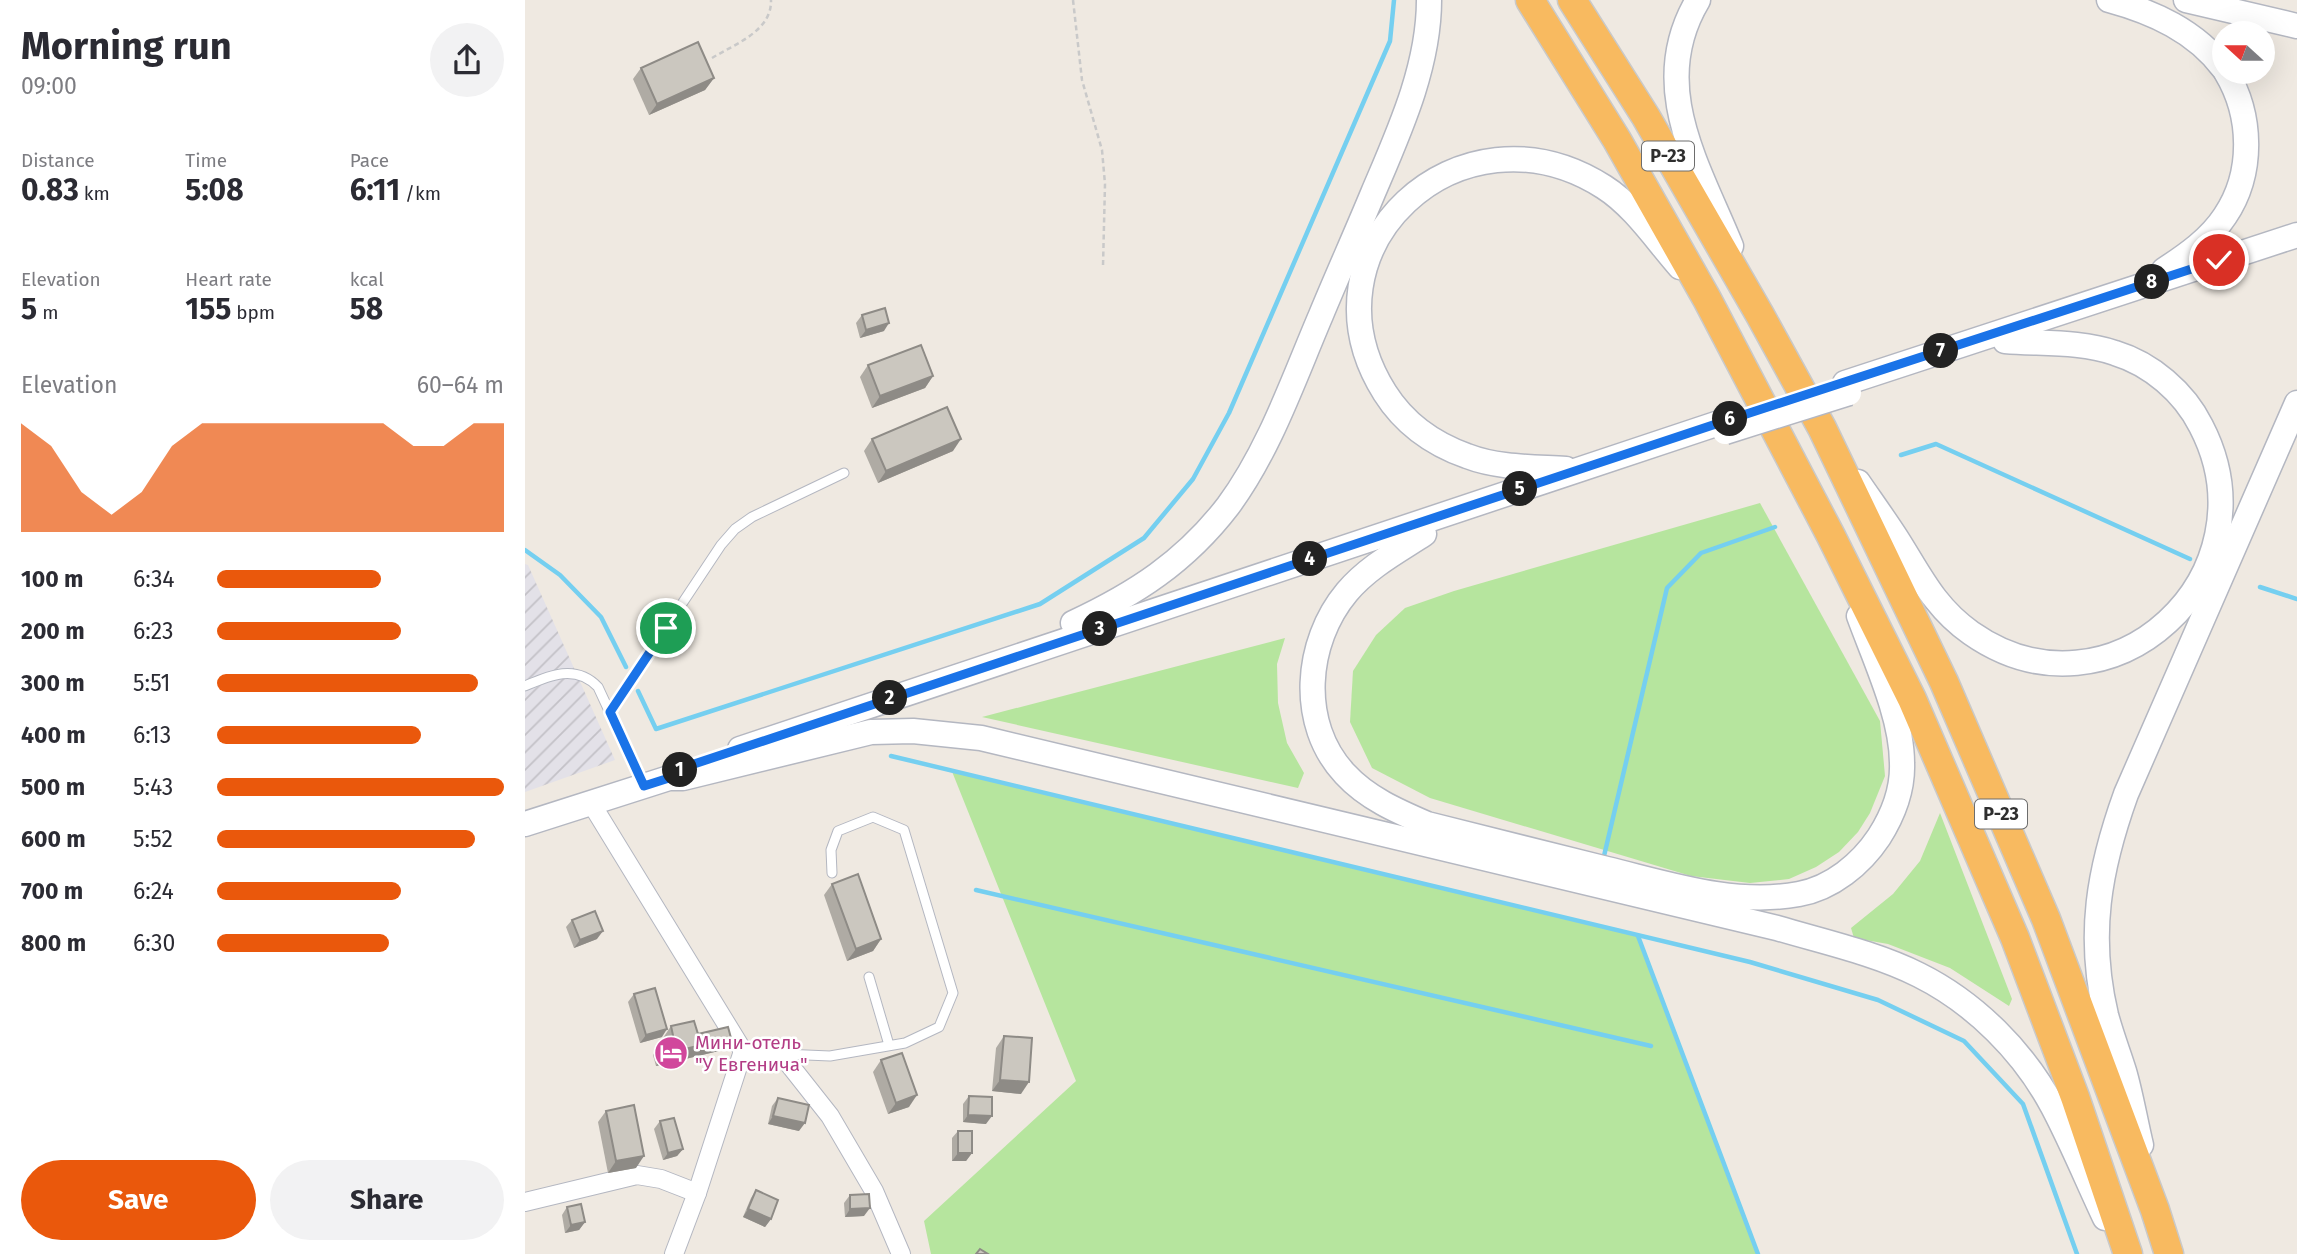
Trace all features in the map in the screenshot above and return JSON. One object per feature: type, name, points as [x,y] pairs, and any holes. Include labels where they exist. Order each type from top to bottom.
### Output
[{"type":"highway","name":"Р-23","points":[[1530,0],[1617,139],[1707,299],[1831,536],[1912,699],[2015,938],[2075,1097],[2128,1254]]},
{"type":"highway","name":"Р-23","points":[[1572,0],[1646,117],[1760,314],[1822,428],[1944,682],[2036,894],[2155,1210],[2169,1254]]},
{"type":"main road","points":[[914,690],[1051,634],[1111,606],[1156,579],[1188,550],[1227,507],[1249,474],[1266,441],[1387,162],[1420,66],[1429,0]]},
{"type":"main road","points":[[1698,0],[1691,12],[1678,51],[1675,87],[1680,116],[1760,314]]},
{"type":"main road","points":[[2109,0],[2142,9],[2166,20],[2212,56]]},
{"type":"main road","points":[[2186,0],[2297,26]]},
{"type":"main road","points":[[2141,285],[2187,255],[2226,215],[2237,190],[2245,160],[2246,128],[2233,84]]},
{"type":"main road","points":[[1581,469],[1488,463],[1467,457],[1434,442],[1417,429],[1391,401],[1371,366],[1364,345],[1360,308],[1369,258],[1395,213],[1420,189],[1438,177],[1478,162],[1519,158],[1559,166],[1579,173],[1606,188],[1633,213],[1707,299]]},
{"type":"main road","points":[[1847,388],[2141,285],[2297,235]]},
{"type":"main road","points":[[676,778],[682,768],[1581,469],[2005,341],[2297,247]]},
{"type":"main road","points":[[1822,428],[1931,595],[1960,625],[1994,647],[2017,657],[2052,663],[2085,663],[2118,654],[2140,643],[2164,625],[2188,602],[2200,581],[2217,541],[2220,517],[2214,455],[2205,433],[2186,401],[2161,378],[2129,358],[2115,352],[2074,344],[2005,341]]},
{"type":"main road","points":[[2155,1210],[2125,1074],[2106,1015],[2100,980],[2097,913],[2102,874],[2111,836],[2126,794],[2297,402]]},
{"type":"main road","points":[[676,778],[1424,534],[1724,427]]},
{"type":"main road","points":[[1424,534],[1365,574],[1347,592],[1330,619],[1318,646],[1313,679],[1313,708],[1324,741],[1343,773],[1372,797],[1427,824],[1687,889],[1737,898],[1802,894],[1846,873],[1863,859],[1876,841],[1889,820],[1900,789],[1903,764],[1898,724],[1831,536]]},
{"type":"main road","points":[[525,824],[676,778],[870,732],[913,731],[981,738],[1777,928],[1918,974],[1944,990],[1998,1033],[2020,1057],[2053,1107],[2121,1254]]},
{"type":"street","points":[[591,803],[743,1051],[698,1193],[674,1254]]},
{"type":"street","points":[[743,1051],[781,1054],[830,1115],[874,1191],[901,1254]]},
{"type":"street","points":[[525,1202],[637,1175],[661,1179],[698,1193]]},
{"type":"lane","points":[[610,712],[721,545],[735,529],[752,517],[844,473]]},
{"type":"lane","points":[[525,686],[563,672],[580,674],[591,680],[610,712],[644,786]]},
{"type":"lane","points":[[781,1054],[830,1056],[905,1042],[939,1027],[953,993],[904,830],[873,817],[838,831],[831,850],[832,873]]},
{"type":"lane","points":[[870,977],[889,1045]]},
{"type":"path","points":[[712,58],[764,26],[771,0]]},
{"type":"path","points":[[1073,0],[1082,80],[1102,150],[1105,184],[1103,266]]},
{"type":"shaded area","points":[[525,564],[528,565],[615,760],[525,792]]},
{"type":"green space","points":[[1760,503],[1880,721],[1885,776],[1870,813],[1858,832],[1839,852],[1816,867],[1789,879],[1750,883],[1691,876],[1430,798],[1372,768],[1350,722],[1353,671],[1376,635],[1405,608],[1454,591]]},
{"type":"green space","points":[[1285,638],[1277,664],[1278,703],[1287,743],[1304,773],[1298,788],[982,717]]},
{"type":"green space","points":[[951,769],[1638,935],[1758,1254],[931,1254],[924,1221],[1076,1081]]},
{"type":"green space","points":[[1940,813],[2012,999],[2009,1006],[1950,968],[1888,944],[1854,938],[1851,928],[1893,894],[1920,861]]},
{"type":"building","points":[[698,42],[714,78],[657,104],[641,68]]},
{"type":"building","points":[[885,308],[889,323],[866,330],[862,315]]},
{"type":"building","points":[[921,345],[933,376],[880,396],[868,365]]},
{"type":"building","points":[[947,407],[961,439],[886,471],[872,439]]},
{"type":"building","points":[[858,874],[881,939],[856,949],[832,884]]},
{"type":"building","points":[[595,911],[603,931],[580,940],[572,920]]},
{"type":"building","points":[[655,988],[667,1029],[646,1035],[634,994]]},
{"type":"building","points":[[694,1021],[698,1034],[728,1027],[731,1038],[664,1054],[661,1043],[674,1040],[671,1026]]},
{"type":"building","points":[[1004,1036],[1032,1038],[1029,1082],[1000,1080]]},
{"type":"building","points":[[902,1053],[917,1095],[896,1103],[881,1060]]},
{"type":"building","points":[[969,1096],[992,1097],[992,1116],[968,1115]]},
{"type":"building","points":[[778,1098],[809,1105],[805,1123],[773,1116]]},
{"type":"building","points":[[634,1105],[644,1156],[616,1161],[606,1111]]},
{"type":"building","points":[[674,1118],[683,1149],[668,1153],[660,1121]]},
{"type":"building","points":[[958,1131],[972,1131],[972,1153],[958,1153]]},
{"type":"building","points":[[756,1190],[778,1200],[771,1219],[748,1209]]},
{"type":"building","points":[[869,1194],[870,1208],[850,1209],[850,1195]]},
{"type":"building","points":[[581,1204],[585,1222],[571,1225],[567,1207]]},
{"type":"waterway","points":[[638,691],[656,729],[1040,604],[1144,538],[1193,479],[1229,413],[1390,41],[1394,0]]},
{"type":"waterway","points":[[1901,455],[1936,444],[2190,559]]},
{"type":"waterway","points":[[1604,856],[1667,588],[1701,553],[1775,527]]},
{"type":"waterway","points":[[525,550],[560,575],[601,617],[626,667]]},
{"type":"waterway","points":[[2260,587],[2297,599]]},
{"type":"waterway","points":[[891,756],[1750,962],[1878,1000],[1964,1041],[2023,1104],[2077,1254]]},
{"type":"waterway","points":[[976,890],[1651,1046]]},
{"type":"waterway","points":[[1638,936],[1758,1254]]},
{"type":"place","name":"Мини-отель \"У Евгенича\"","points":[[671,1053]]},
{"type":"route","points":[[666,628],[610,712],[644,786],[669,778],[682,768],[914,690],[2219,260]]}]
